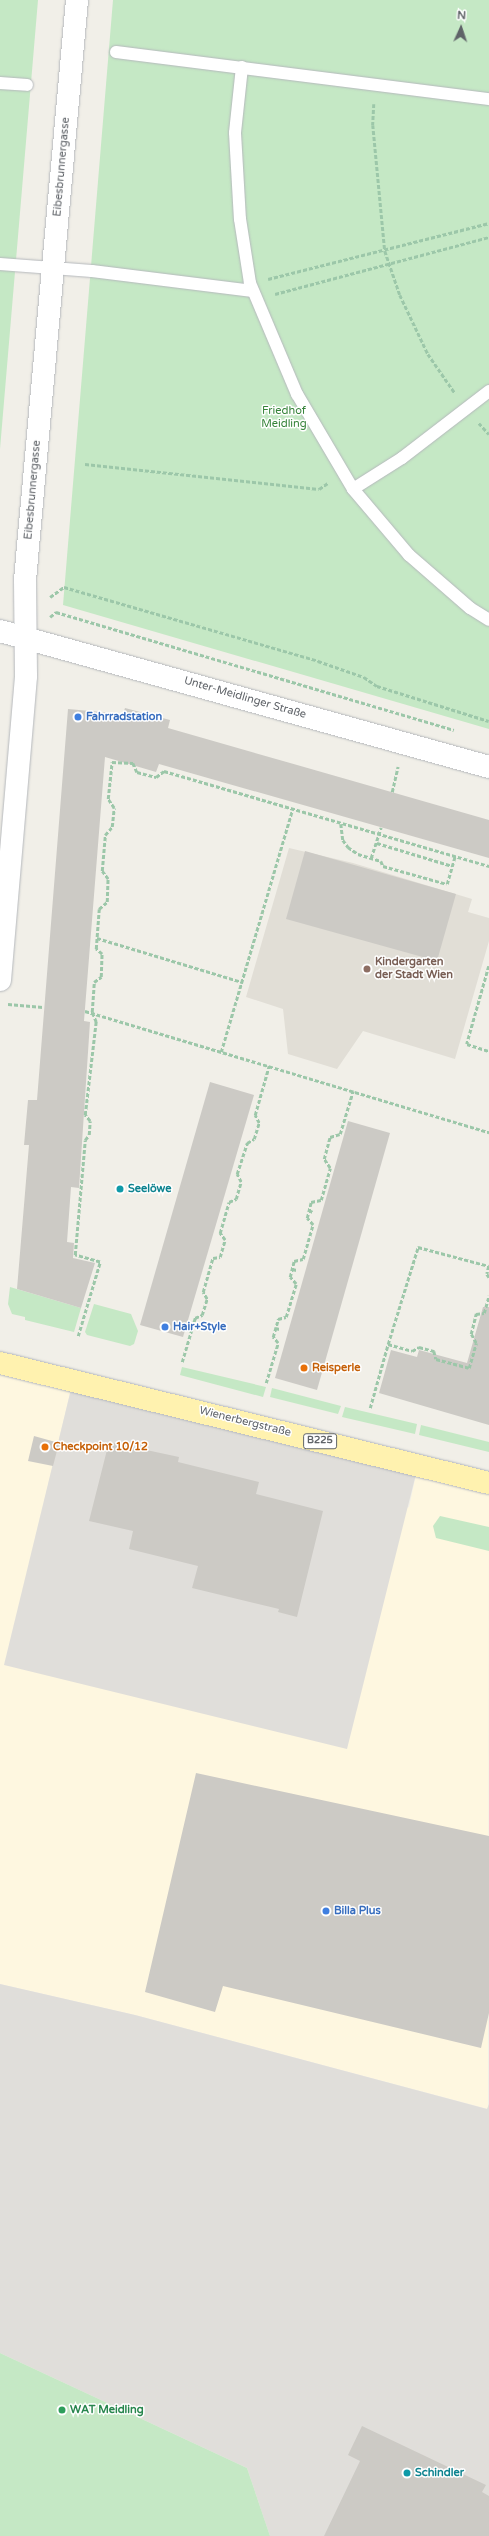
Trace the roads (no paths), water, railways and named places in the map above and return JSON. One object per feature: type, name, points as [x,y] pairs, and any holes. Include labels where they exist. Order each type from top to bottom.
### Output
[{"type":"main road","name":"Wienerbergstraße","points":[[0,1363],[489,1483]]},
{"type":"street","name":"Eibesbrunnergasse","points":[[0,980],[26,676],[25,580],[77,0]]},
{"type":"street","name":"Unter-Meidlinger Straße","points":[[0,631],[489,766]]},
{"type":"lane","points":[[116,52],[489,99]]},
{"type":"lane","points":[[242,67],[235,133],[240,219],[253,291],[297,394],[353,489],[409,555],[470,608],[489,620]]},
{"type":"lane","points":[[0,83],[27,85]]},
{"type":"lane","points":[[0,264],[52,268],[253,291]]},
{"type":"lane","points":[[353,489],[402,458],[489,391]]},
{"type":"place","name":"Fahrradstation","points":[[78,717]]},
{"type":"place","name":"Kindergarten der Stadt Wien","points":[[367,969]]},
{"type":"place","name":"Seelöwe","points":[[120,1189]]},
{"type":"place","name":"Hair+Style","points":[[165,1327]]},
{"type":"place","name":"Reisperle","points":[[304,1368]]},
{"type":"place","name":"Checkpoint 10/12","points":[[45,1447]]},
{"type":"place","name":"Billa Plus","points":[[326,1911]]},
{"type":"place","name":"WAT Meidling","points":[[62,2410]]},
{"type":"place","name":"Schindler","points":[[407,2473]]},
{"type":"park label","name":"Friedhof Meidling","points":[[284,418]]}]
